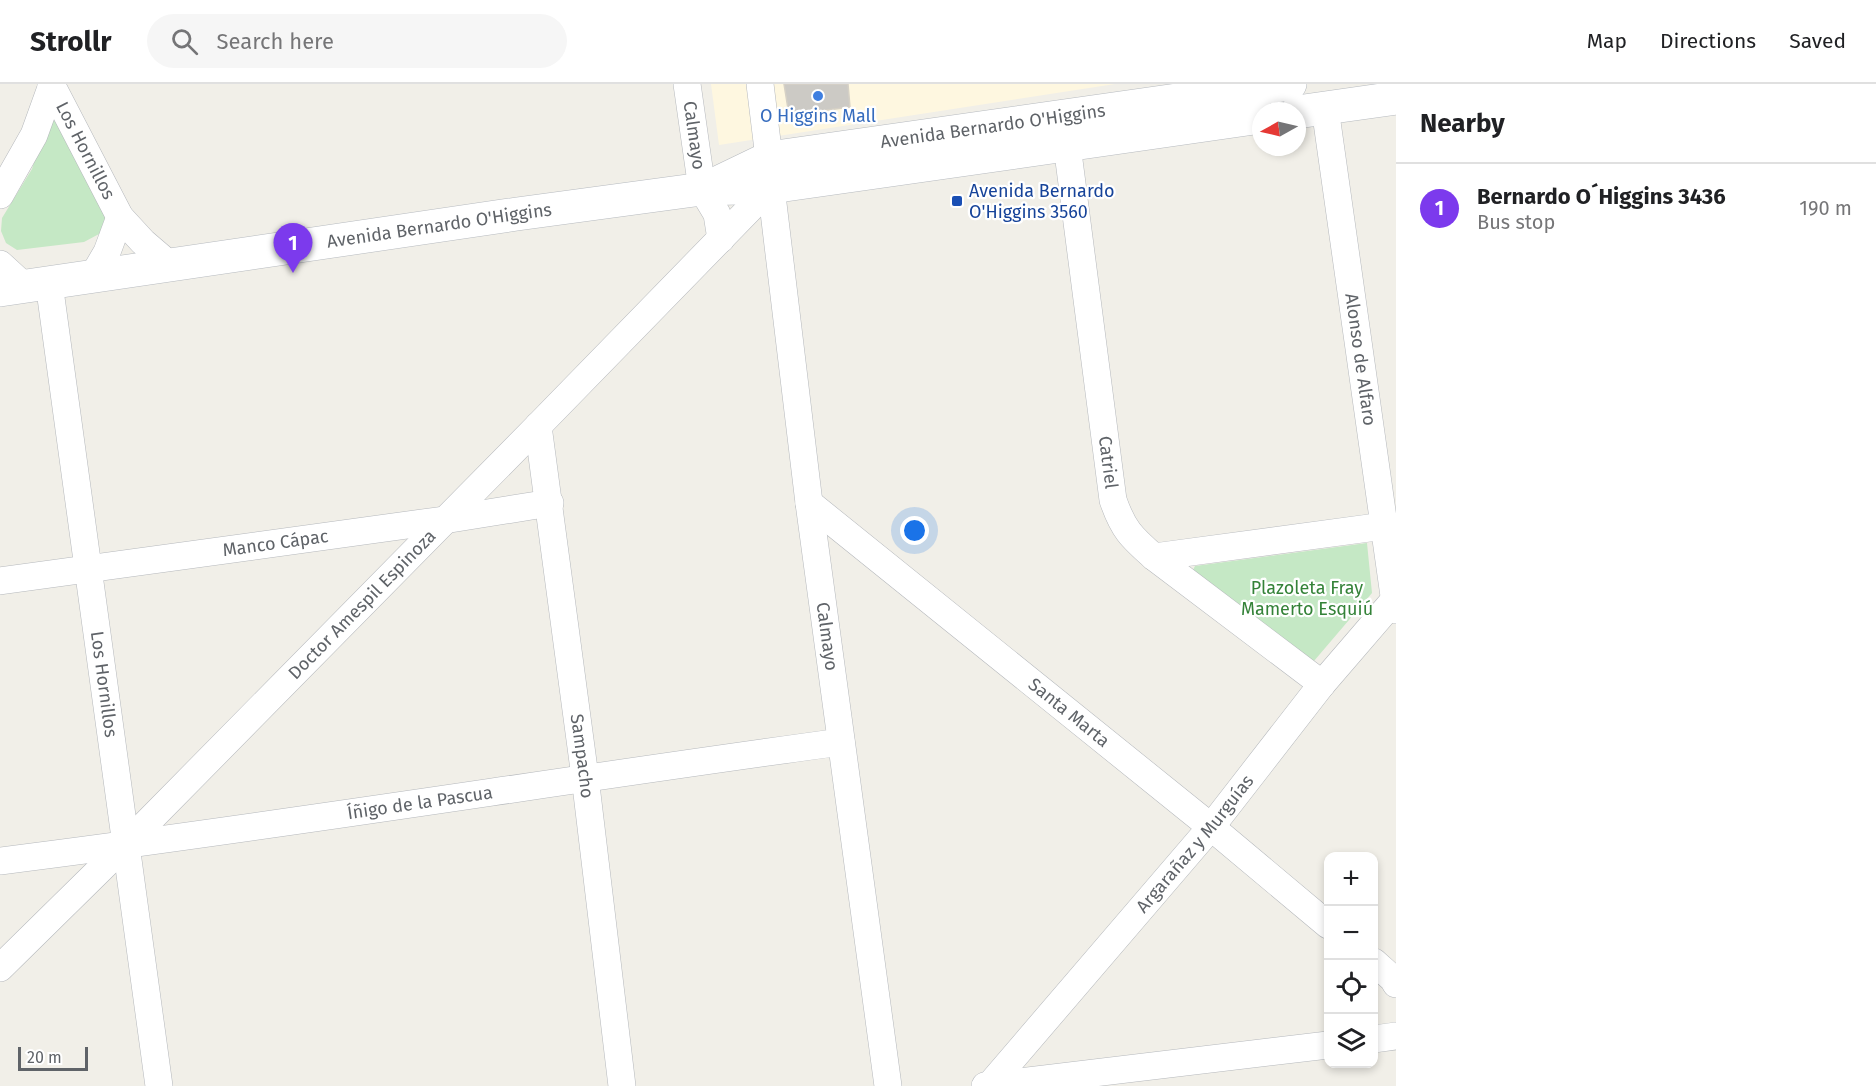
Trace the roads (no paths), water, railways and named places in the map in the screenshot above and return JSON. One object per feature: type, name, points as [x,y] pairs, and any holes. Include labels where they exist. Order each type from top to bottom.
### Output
[{"type":"main road","name":"Avenida Bernardo O'Higgins","points":[[24,286],[505,215],[702,189],[770,172],[1290,84]]},
{"type":"main road","points":[[1311,110],[1396,98]]},
{"type":"main road","name":"Avenida Bernardo O'Higgins","points":[[770,172],[1067,144],[1252,118]]},
{"type":"street","name":"Calmayo","points":[[687,84],[702,189]]},
{"type":"street","name":"Calmayo","points":[[760,84],[809,503],[888,1086]]},
{"type":"street","name":"Los Hornillos","points":[[0,195],[34,135],[52,85]]},
{"type":"street","name":"Los Hornillos","points":[[52,85],[120,217],[143,242],[171,266]]},
{"type":"street","name":"Alonso de Alfaro","points":[[1311,110],[1396,603]]},
{"type":"street","name":"Catriel","points":[[1067,144],[1113,500],[1121,522],[1132,538],[1154,557],[1322,684]]},
{"type":"street","name":"Doctor Amespil Espinoza","points":[[0,968],[126,845],[721,239],[770,172]]},
{"type":"street","points":[[702,189],[717,214],[721,239]]},
{"type":"street","name":"Los Hornillos","points":[[93,276],[107,252],[120,217]]},
{"type":"street","points":[[0,264],[24,286]]},
{"type":"street","name":"Los Hornillos","points":[[24,286],[88,569],[159,1086]]},
{"type":"street","name":"Sampacho","points":[[538,426],[585,777],[622,1086]]},
{"type":"street","name":"Manco Cápac","points":[[0,581],[444,520],[550,503]]},
{"type":"street","name":"Santa Marta","points":[[809,503],[1324,921]]},
{"type":"street","points":[[1154,557],[1384,526]]},
{"type":"street","name":"Argarañaz y Murguías","points":[[989,1086],[1211,827],[1322,684],[1396,603]]},
{"type":"street","name":"Íñigo de la Pascua","points":[[0,861],[126,845],[585,777],[841,742]]},
{"type":"street","points":[[1378,1038],[1396,1036]]},
{"type":"street","points":[[984,1086],[1324,1046]]},
{"type":"place","name":"O Higgins Mall","points":[[818,96]]},
{"type":"place","name":"Avenida Bernardo O'Higgins 3560","points":[[957,201]]},
{"type":"place","name":"Bernardo O´Higgins 3436","points":[[293,273]]},
{"type":"park label","name":"Plazoleta Fray Mamerto Esquiú","points":[[1307,598]]}]
